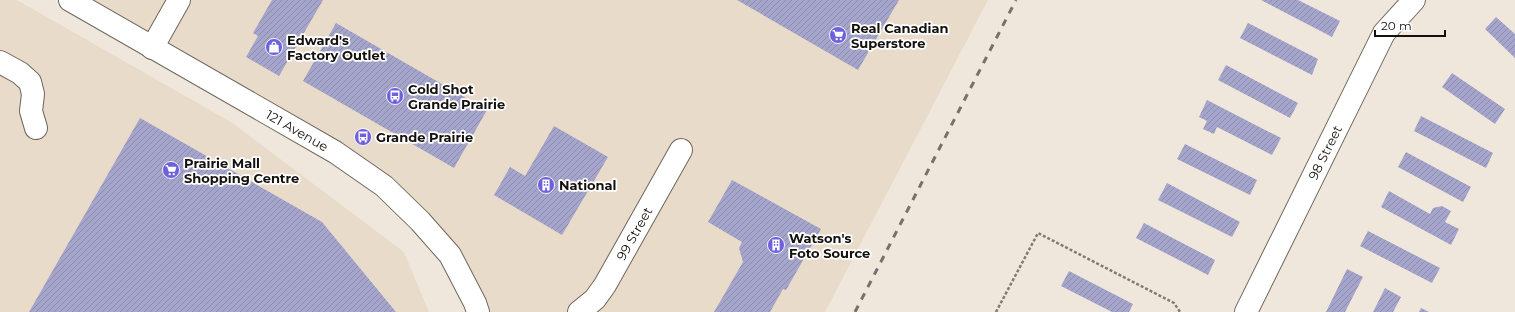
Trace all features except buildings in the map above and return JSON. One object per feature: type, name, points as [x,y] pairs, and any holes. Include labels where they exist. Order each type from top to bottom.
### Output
[{"type":"street","name":"121 Avenue","points":[[70,0],[336,152],[384,186],[420,220],[450,255],[475,303],[478,312]]},
{"type":"street","points":[[152,48],[179,0]]},
{"type":"street","name":"98 Street","points":[[1246,312],[1384,33],[1414,0]]},
{"type":"street","points":[[0,62],[20,73],[30,82],[33,94],[31,111],[36,128]]},
{"type":"street","name":"99 Street","points":[[579,312],[595,299],[605,285],[681,150]]},
{"type":"path","points":[[996,312],[1038,232],[1174,303],[1180,312]]},
{"type":"shaded area","points":[[0,0],[17,0],[231,122],[404,252],[429,312],[0,312]]},
{"type":"shaded area","points":[[70,0],[988,0],[825,312],[478,312],[475,303],[384,186]]},
{"type":"railway","points":[[855,312],[1016,0]]},
{"type":"place","name":"Real Canadian Superstore","points":[[838,35]]},
{"type":"place","name":"Edward's Factory Outlet","points":[[274,47]]},
{"type":"place","name":"Cold Shot Grande Prairie","points":[[395,96]]},
{"type":"place","name":"Grande Prairie","points":[[363,137]]},
{"type":"place","name":"Prairie Mall Shopping Centre","points":[[171,170]]},
{"type":"place","name":"National","points":[[546,185]]},
{"type":"place","name":"Watson's Foto Source","points":[[776,245]]}]
